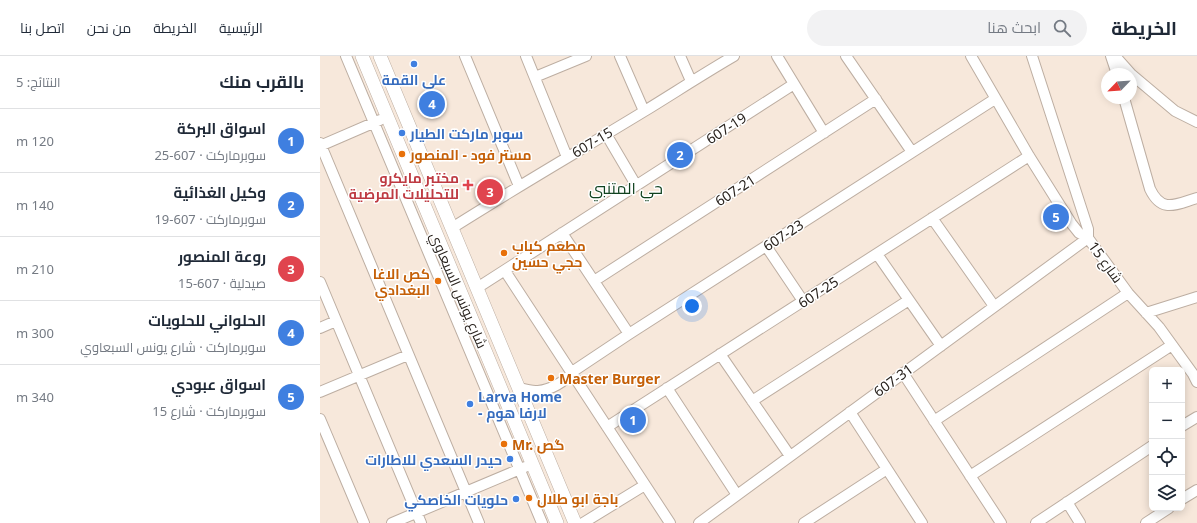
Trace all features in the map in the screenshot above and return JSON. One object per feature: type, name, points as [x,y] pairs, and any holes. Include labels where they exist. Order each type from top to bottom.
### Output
[{"type":"main road","name":"شارع يونس السبعاوي","points":[[362,56],[557,523]]},
{"type":"main road","name":"شارع يونس السبعاوي","points":[[383,57],[452,228],[575,523]]},
{"type":"main road","points":[[503,394],[518,388]]},
{"type":"street","points":[[346,56],[542,523]]},
{"type":"street","points":[[465,56],[519,186]]},
{"type":"street","points":[[526,56],[567,157]]},
{"type":"street","points":[[535,77],[586,56]]},
{"type":"street","points":[[620,56],[644,111]]},
{"type":"street","points":[[680,56],[691,81]]},
{"type":"street","name":"607-15","points":[[452,228],[734,56]]},
{"type":"street","points":[[777,56],[824,133]]},
{"type":"street","points":[[846,56],[912,152]]},
{"type":"street","name":"شارع 15","points":[[971,56],[1029,156],[1071,223],[1079,233],[1088,238],[1128,293],[1172,345],[1197,382]]},
{"type":"street","points":[[1032,56],[1088,229],[1088,238]]},
{"type":"street","points":[[1111,56],[1115,68]]},
{"type":"street","points":[[1115,56],[1126,68]]},
{"type":"street","points":[[1137,79],[1175,111],[1197,122]]},
{"type":"street","name":"607-19","points":[[477,288],[794,84]]},
{"type":"street","name":"607-21","points":[[594,281],[876,99]]},
{"type":"street","name":"607-23","points":[[518,388],[537,391],[562,382],[568,378],[572,372],[629,334],[995,99]]},
{"type":"street","points":[[1126,104],[1150,189],[1154,197],[1159,202],[1168,206],[1197,198]]},
{"type":"street","points":[[387,117],[320,145],[479,523]]},
{"type":"street","points":[[606,134],[636,185]]},
{"type":"street","name":"607-25","points":[[607,427],[1029,156]]},
{"type":"street","points":[[932,218],[994,306]]},
{"type":"street","points":[[562,233],[629,334]]},
{"type":"street","name":"607-31","points":[[698,523],[1088,238]]},
{"type":"street","points":[[766,246],[803,302]]},
{"type":"street","points":[[877,254],[941,346]]},
{"type":"street","points":[[505,271],[670,523]]},
{"type":"street","points":[[320,282],[421,523]]},
{"type":"street","points":[[934,421],[1128,293]]},
{"type":"street","points":[[1146,313],[1197,297]]},
{"type":"street","points":[[752,400],[909,300]]},
{"type":"street","points":[[320,328],[336,321]]},
{"type":"street","points":[[970,476],[1172,345]]},
{"type":"street","points":[[720,354],[790,456]]},
{"type":"street","points":[[320,392],[408,355]]},
{"type":"street","points":[[903,373],[1001,523]]},
{"type":"street","points":[[667,388],[737,495]]},
{"type":"street","points":[[850,412],[918,522]]},
{"type":"street","points":[[1185,424],[1197,416]]},
{"type":"street","points":[[320,419],[364,523]]},
{"type":"street","points":[[1036,523],[1149,448]]},
{"type":"street","points":[[392,523],[532,464]]},
{"type":"street","points":[[804,523],[886,469]]},
{"type":"street","points":[[583,523],[645,485]]},
{"type":"street","points":[[1185,497],[1197,490]]},
{"type":"street","points":[[1067,502],[1080,523]]},
{"type":"street","points":[[1146,523],[1164,511]]},
{"type":"place","name":"علي القمة","points":[[414,64]]},
{"type":"place","name":"الحلواني للحلويات","points":[[432,104]]},
{"type":"place","name":"سوبر ماركت الطيار","points":[[402,133]]},
{"type":"place","name":"مستر فود - المنصور","points":[[402,154]]},
{"type":"place","name":"وكيل الغذائية","points":[[680,155]]},
{"type":"place","name":"مختبر مايكرو للتحليلات المرضية","points":[[468,185]]},
{"type":"place","name":"روعة المنصور","points":[[490,192]]},
{"type":"place","name":"اسواق عبودي","points":[[1056,217]]},
{"type":"place","name":"مطعم كباب حجي حسين","points":[[504,253]]},
{"type":"place","name":"كص الاغا البغدادي","points":[[438,281]]},
{"type":"place","name":"Master Burger","points":[[551,378]]},
{"type":"place","name":"Larva Home - لارفا هوم","points":[[470,404]]},
{"type":"place","name":"اسواق البركة","points":[[633,420]]},
{"type":"place","name":"Mr. گص","points":[[504,444]]},
{"type":"place","name":"حيدر السعدي للاطارات","points":[[510,459]]},
{"type":"place","name":"باجة ابو طلال","points":[[529,498]]},
{"type":"place","name":"حلويات الخاصكي","points":[[516,499]]},
{"type":"district","name":"حي المتنبي","points":[[626,188]]}]
